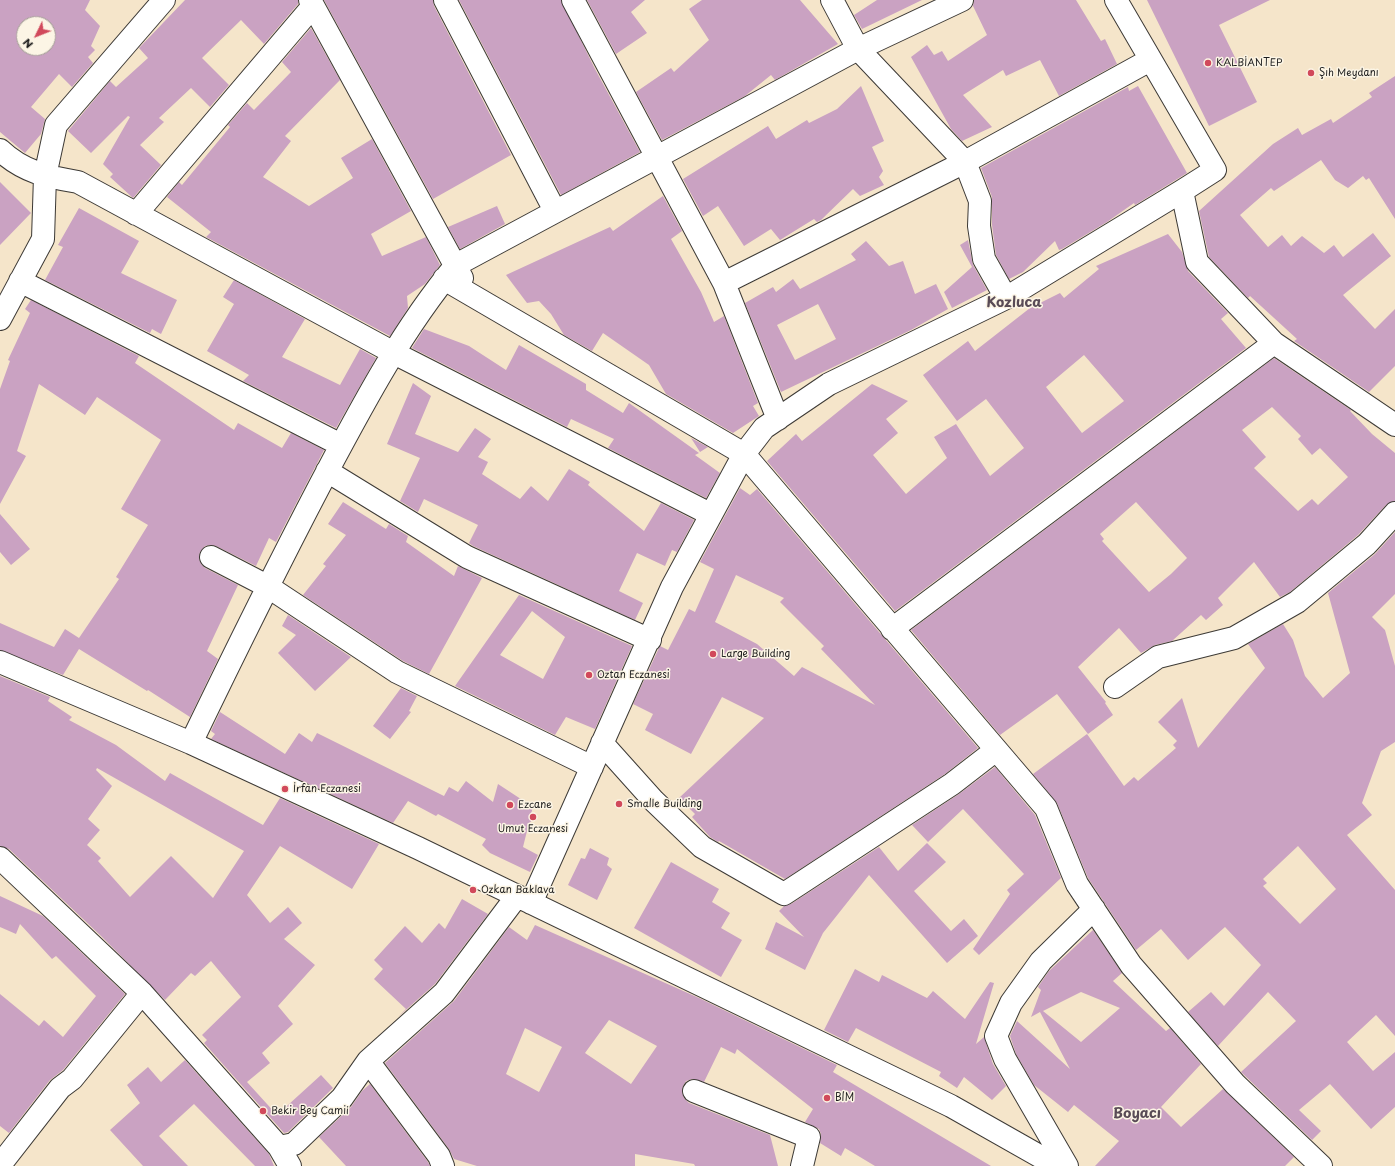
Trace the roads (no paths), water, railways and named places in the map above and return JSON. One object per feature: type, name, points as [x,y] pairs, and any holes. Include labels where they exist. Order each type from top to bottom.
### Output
[{"type":"street","points":[[0,318],[43,239],[45,176],[56,125],[164,0]]},
{"type":"street","points":[[445,0],[555,211]]},
{"type":"street","points":[[573,0],[658,156],[724,283],[778,419]]},
{"type":"street","points":[[832,0],[858,49],[965,162],[980,201],[979,226],[984,259],[1006,298]]},
{"type":"street","points":[[191,743],[267,586],[366,398],[429,298],[450,272],[555,211],[858,49],[962,0]]},
{"type":"street","points":[[279,1147],[294,1144],[342,1098],[368,1061],[444,993],[524,899],[592,767],[650,640],[672,587],[710,514],[744,454],[764,428],[829,384],[1006,298],[1182,192],[1215,170],[1116,0]]},
{"type":"street","points":[[136,214],[311,3],[450,272],[468,292],[744,454],[1046,808],[1077,884],[1131,965],[1235,1084],[1320,1166]]},
{"type":"street","points":[[724,283],[965,162],[1150,60]]},
{"type":"street","points":[[0,150],[12,162],[45,176],[78,182],[394,353],[710,514]]},
{"type":"street","points":[[1182,192],[1197,262],[1274,343],[1395,425]]},
{"type":"street","points":[[20,281],[341,445]]},
{"type":"street","points":[[892,629],[1274,343]]},
{"type":"street","points":[[327,471],[467,557],[650,640]]},
{"type":"street","points":[[1115,687],[1158,656],[1234,638],[1297,602],[1367,544],[1395,512]]},
{"type":"street","points":[[211,557],[267,586],[398,672],[592,767]]},
{"type":"street","points":[[0,662],[191,743],[418,848],[951,1106],[1057,1166]]},
{"type":"street","points":[[602,743],[654,801],[702,847],[784,894],[952,784],[996,750]]},
{"type":"street","points":[[0,858],[142,992],[279,1147],[290,1166]]},
{"type":"street","points":[[1067,1166],[1005,1059],[996,1036],[1011,1003],[1041,961],[1094,909]]},
{"type":"street","points":[[0,1165],[60,1088],[72,1079],[142,992]]},
{"type":"street","points":[[368,1061],[439,1156],[443,1166]]},
{"type":"street","points":[[694,1091],[810,1137],[802,1166]]},
{"type":"place","name":"KALBİANTEP","points":[[1208,63]]},
{"type":"place","name":"Şıh Meydanı","points":[[1311,73]]},
{"type":"place","name":"Large Building","points":[[713,654]]},
{"type":"place","name":"Oztan Eczanesi","points":[[589,675]]},
{"type":"place","name":"İrfan Eczanesi","points":[[285,789]]},
{"type":"place","name":"Smalle Building","points":[[619,804]]},
{"type":"place","name":"Ezcane","points":[[510,805]]},
{"type":"place","name":"Umut Eczanesi","points":[[533,817]]},
{"type":"place","name":"Ozkan Baklava","points":[[473,890]]},
{"type":"place","name":"BİM","points":[[827,1098]]},
{"type":"place","name":"Bekir Bey Camii","points":[[263,1111]]},
{"type":"district","name":"Kozluca","points":[[1014,303]]},
{"type":"district","name":"Boyacı","points":[[1137,1114]]}]
